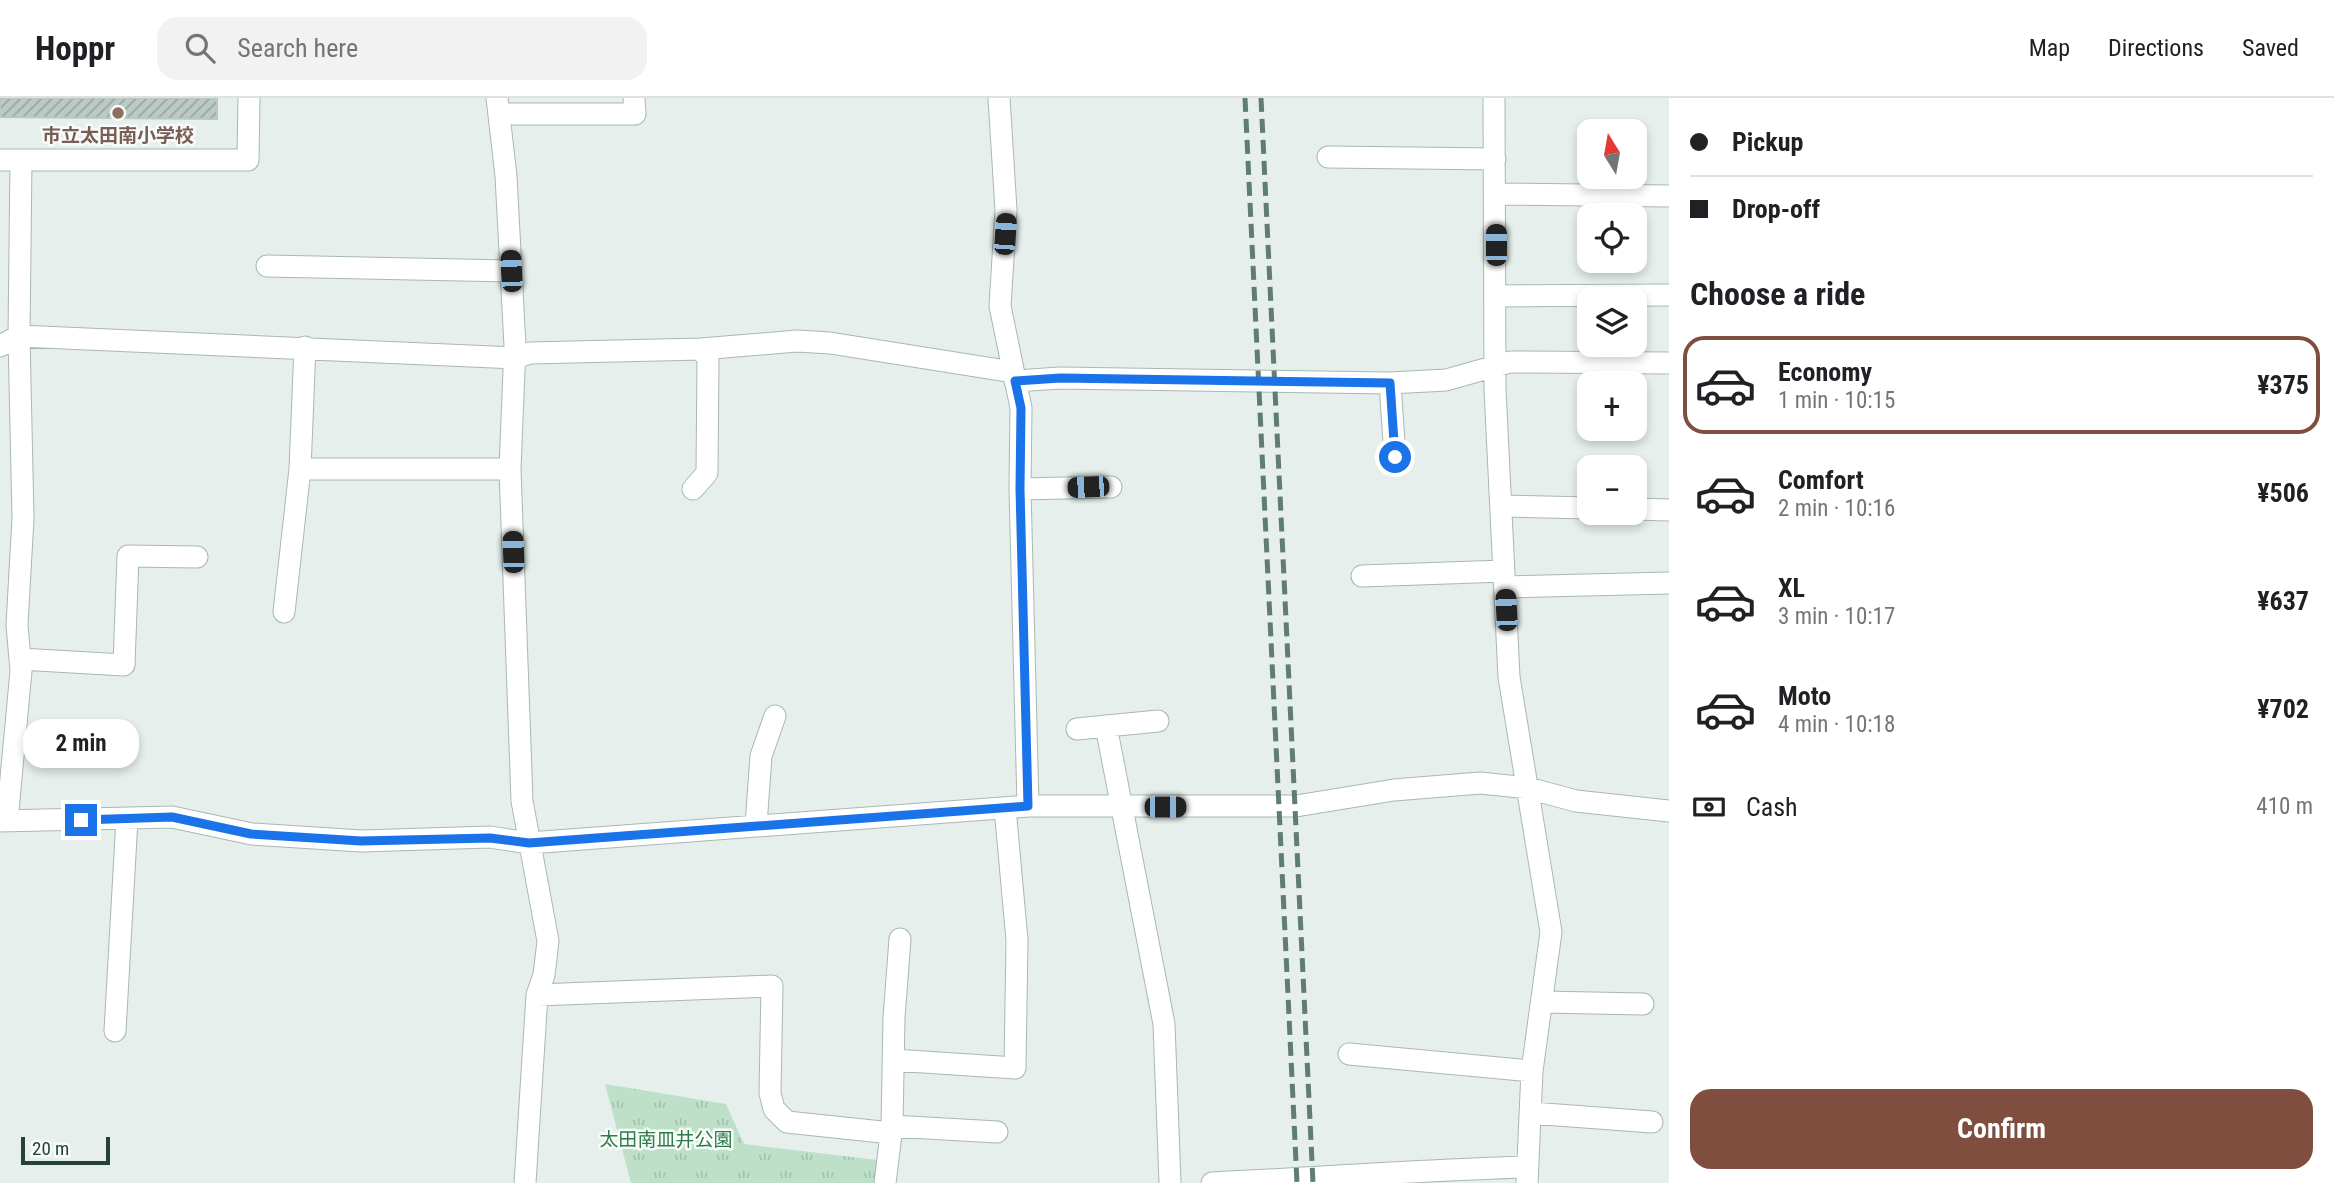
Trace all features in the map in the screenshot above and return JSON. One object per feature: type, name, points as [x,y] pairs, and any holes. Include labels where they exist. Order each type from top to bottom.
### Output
[{"type":"street","points":[[249,98],[248,160],[11,160],[9,341],[23,518],[18,625],[20,659],[4,821],[172,817],[251,834],[334,839],[490,838],[529,843],[1028,806],[1296,806],[1394,790],[1480,783],[1528,788],[1576,801],[1669,811]]},
{"type":"street","points":[[524,1183],[537,995],[544,975],[548,941],[522,801],[510,469],[515,358],[498,106],[635,114],[634,98]]},
{"type":"street","points":[[999,98],[1006,210],[1000,306],[1021,408],[1020,489],[1028,806]]},
{"type":"street","points":[[1212,1183],[1312,1179],[1391,1170],[1527,1175],[1532,1070],[1551,932],[1509,677],[1495,368],[1494,98]]},
{"type":"street","points":[[1328,158],[1495,159]]},
{"type":"street","points":[[1496,194],[1669,196]]},
{"type":"street","points":[[267,266],[511,271]]},
{"type":"street","points":[[1495,296],[1669,295]]},
{"type":"street","points":[[9,341],[304,347],[515,358],[530,353],[701,349],[797,341],[830,343],[1014,377],[1390,383],[1446,380],[1510,362],[1669,363]]},
{"type":"street","points":[[284,612],[300,469],[304,347]]},
{"type":"street","points":[[693,489],[707,473],[708,359],[701,349]]},
{"type":"street","points":[[1390,383],[1395,457]]},
{"type":"street","points":[[300,469],[510,469]]},
{"type":"street","points":[[1020,489],[1111,486]]},
{"type":"street","points":[[1501,506],[1577,508]]},
{"type":"street","points":[[1647,509],[1669,510]]},
{"type":"street","points":[[20,659],[124,665],[128,556],[197,557]]},
{"type":"street","points":[[1362,576],[1669,583]]},
{"type":"street","points":[[756,825],[761,756],[775,716]]},
{"type":"street","points":[[1077,729],[1158,721]]},
{"type":"street","points":[[1105,726],[1164,1024],[1170,1183]]},
{"type":"street","points":[[894,1060],[1015,1068],[1017,940],[1005,808]]},
{"type":"street","points":[[115,1031],[127,819]]},
{"type":"street","points":[[885,1183],[892,1129],[900,939]]},
{"type":"street","points":[[537,995],[772,986],[770,1093],[774,1110],[787,1122],[997,1132]]},
{"type":"street","points":[[1542,1002],[1643,1004]]},
{"type":"street","points":[[1349,1054],[1532,1070]]},
{"type":"street","points":[[1531,1112],[1652,1122]]},
{"type":"green space","name":"太田南皿井公園","points":[[605,1084],[726,1104],[744,1144],[886,1161],[885,1183],[631,1183]]},
{"type":"building","points":[[0,98],[217,98],[217,119],[0,117]]},
{"type":"railway","points":[[1245,98],[1297,1183]]},
{"type":"railway","points":[[1261,98],[1313,1183]]},
{"type":"place","name":"市立太田南小学校","points":[[118,113]]},
{"type":"route","points":[[81,820],[172,817],[251,834],[361,841],[490,838],[529,843],[1028,806],[1020,489],[1021,408],[1015,381],[1060,378],[1390,383],[1395,457]]}]
